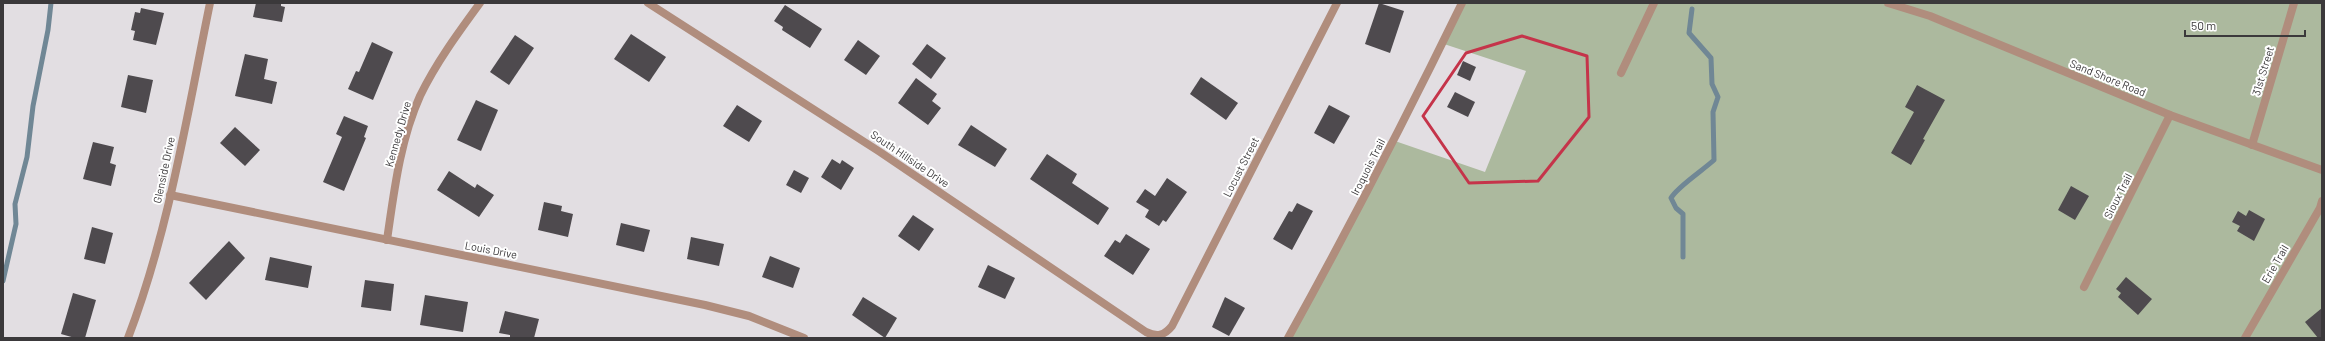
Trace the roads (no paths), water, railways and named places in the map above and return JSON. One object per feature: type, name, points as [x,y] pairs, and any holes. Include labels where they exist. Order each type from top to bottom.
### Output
[{"type":"street","name":"Glenside Drive","points":[[128,338],[144,295],[170,195],[210,3]]},
{"type":"street","name":"Kennedy Drive","points":[[387,240],[395,190],[405,145],[420,97],[434,71],[480,3]]},
{"type":"street","name":"South Hillside Drive","points":[[648,3],[880,152],[1146,332],[1158,336]]},
{"type":"street","name":"Locust Street","points":[[1158,336],[1165,334],[1172,326],[1338,3]]},
{"type":"street","name":"Iroquois Trail","points":[[1288,338],[1384,161],[1462,3]]},
{"type":"street","points":[[1621,73],[1654,3]]},
{"type":"street","name":"Sand Shore Road","points":[[1888,3],[1930,16],[2170,115],[2322,170]]},
{"type":"street","name":"31st Street","points":[[2252,145],[2294,3]]},
{"type":"street","name":"Sioux Trail","points":[[2084,287],[2170,115]]},
{"type":"street","name":"Louis Drive","points":[[170,195],[705,305],[748,316],[804,338]]},
{"type":"street","name":"Erie Trail","points":[[2245,338],[2322,201]]},
{"type":"waterway","points":[[3,281],[16,224],[15,204],[27,157],[33,106],[48,30],[51,3]]},
{"type":"waterway","points":[[1683,257],[1683,214],[1676,208],[1671,198],[1684,184],[1714,160],[1713,112],[1718,97],[1712,84],[1711,58],[1689,33],[1692,9]]}]
